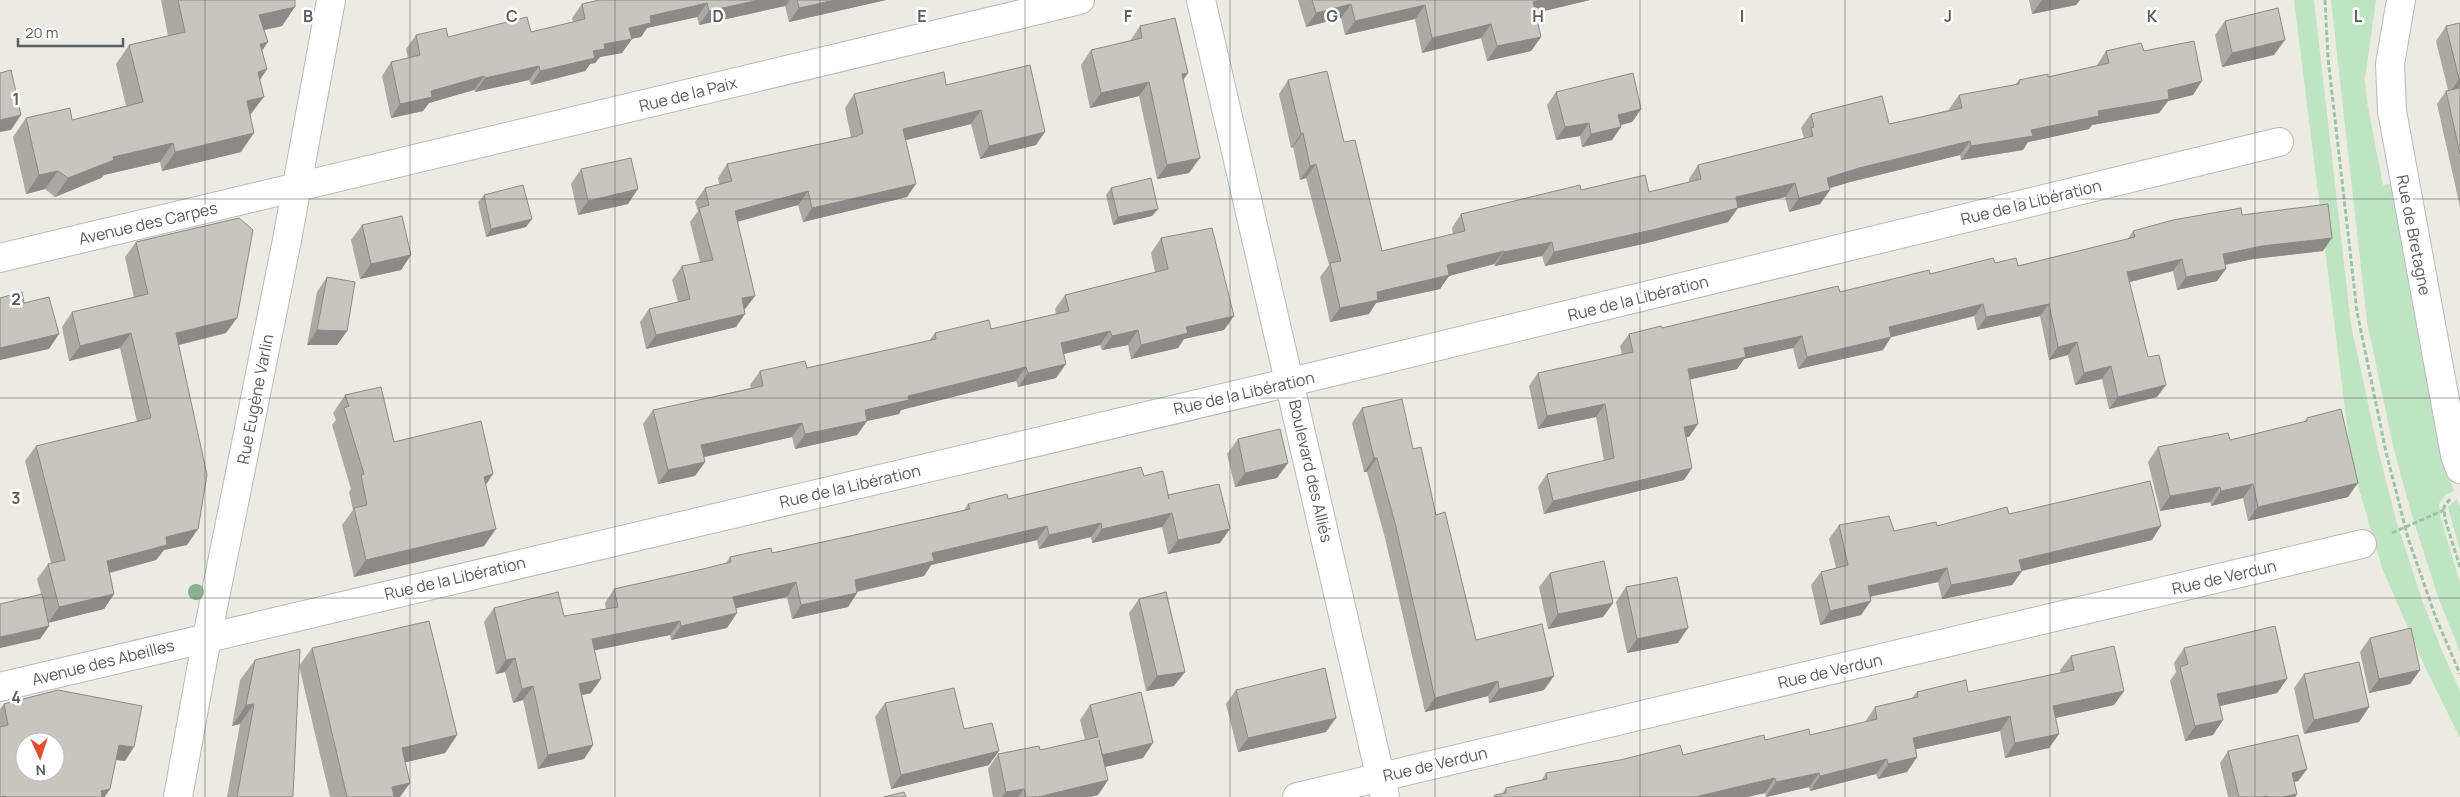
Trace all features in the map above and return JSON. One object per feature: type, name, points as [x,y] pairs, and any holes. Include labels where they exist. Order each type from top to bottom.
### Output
[{"type":"street","name":"Rue Eugène Varlin","points":[[178,797],[207,637],[296,189],[331,0]]},
{"type":"street","name":"Rue de la Paix","points":[[296,189],[1080,0]]},
{"type":"street","name":"Boulevard des Alliés","points":[[1201,0],[1383,787]]},
{"type":"street","name":"Rue de Bretagne","points":[[2401,0],[2390,64],[2392,111],[2458,459]]},
{"type":"street","name":"Rue de la Libération","points":[[207,637],[1290,382],[2279,142]]},
{"type":"street","name":"Avenue des Carpes","points":[[0,258],[296,189]]},
{"type":"street","name":"Rue de Verdun","points":[[1297,797],[1383,787],[2362,544]]},
{"type":"street","name":"Avenue des Abeilles","points":[[0,687],[207,637]]},
{"type":"path","points":[[2325,0],[2328,58],[2357,312],[2386,452],[2405,528],[2436,618],[2460,674]]},
{"type":"path","points":[[2455,496],[2450,498],[2444,510],[2460,567]]},
{"type":"path","points":[[2362,544],[2405,528],[2444,510]]},
{"type":"green space","points":[[2294,0],[2314,0],[2351,325],[2379,454],[2396,520],[2422,600],[2460,691],[2460,738],[2425,667],[2382,568],[2352,465]]},
{"type":"green space","points":[[2331,0],[2376,0],[2365,79],[2367,102],[2383,185],[2395,183],[2443,459],[2454,491],[2445,495],[2439,504],[2441,519],[2460,583],[2460,652],[2437,594],[2412,515],[2394,450],[2367,322]]},
{"type":"green space","points":[[2457,499],[2460,506],[2460,551],[2448,507]]},
{"type":"building","points":[[178,0],[295,0],[295,7],[259,15],[268,42],[260,44],[267,69],[258,72],[264,97],[247,101],[254,133],[175,152],[173,143],[113,157],[114,160],[68,178],[58,171],[39,175],[26,118],[70,108],[72,120],[143,102],[129,45],[185,32]]},
{"type":"building","points":[[599,0],[759,0],[709,11],[707,3],[650,16],[651,23],[629,28],[632,39],[604,44],[605,49],[593,51],[595,58],[540,71],[539,66],[485,78],[484,76],[431,91],[432,97],[400,104],[391,62],[420,55],[416,35],[446,28],[448,37],[527,17],[531,32],[585,19],[582,4]]},
{"type":"building","points":[[797,0],[835,0],[799,8]]},
{"type":"building","points":[[1312,0],[1540,0],[1533,2],[1541,37],[1497,46],[1491,24],[1432,38],[1425,5],[1355,21],[1351,4],[1316,13]]},
{"type":"building","points":[[2278,8],[2285,40],[2232,53],[2225,21]]},
{"type":"building","points":[[1175,18],[1188,73],[1182,74],[1200,158],[1167,165],[1149,82],[1101,93],[1091,50],[1142,38],[1140,26]]},
{"type":"building","points":[[2460,23],[2460,79],[2459,79],[2446,26]]},
{"type":"building","points":[[2194,41],[2202,81],[2168,90],[2169,99],[2098,111],[2099,116],[2031,130],[2033,136],[1971,146],[1970,141],[1859,168],[1827,178],[1830,190],[1799,198],[1795,183],[1736,197],[1738,208],[1656,229],[1554,252],[1552,242],[1447,265],[1449,275],[1377,292],[1378,300],[1340,308],[1330,263],[1341,261],[1316,164],[1310,166],[1288,80],[1327,71],[1344,142],[1355,140],[1382,251],[1465,231],[1461,214],[1580,185],[1581,190],[1645,175],[1649,192],[1701,179],[1698,165],[1813,136],[1811,128],[1814,127],[1811,114],[1882,96],[1889,124],[1962,108],[1959,95],[2019,84],[2019,80],[2048,74],[2048,77],[2109,63],[2106,51],[2141,43],[2144,51]]},
{"type":"building","points":[[1030,65],[1045,132],[989,146],[981,110],[903,129],[916,184],[812,208],[808,191],[735,211],[755,296],[742,298],[745,314],[656,335],[649,309],[690,299],[682,266],[713,260],[699,208],[709,205],[705,188],[732,181],[727,164],[857,136],[863,133],[854,94],[944,72],[946,85]]},
{"type":"building","points":[[11,70],[21,115],[0,120],[0,73]]},
{"type":"building","points":[[1633,73],[1641,109],[1618,115],[1621,127],[1591,134],[1589,123],[1565,127],[1556,92]]},
{"type":"building","points":[[2460,88],[2460,154],[2446,91]]},
{"type":"building","points":[[631,158],[638,189],[588,201],[581,169]]},
{"type":"building","points":[[1151,178],[1158,209],[1118,217],[1111,188]]},
{"type":"building","points":[[523,185],[532,219],[491,229],[484,195]]},
{"type":"building","points":[[2328,204],[2332,238],[2262,246],[2223,254],[2226,269],[2186,277],[2182,259],[2127,272],[2148,357],[2159,355],[2166,385],[2118,397],[2111,366],[2084,373],[2077,342],[2058,347],[2049,304],[1986,317],[1983,304],[1889,327],[1891,337],[1807,357],[1802,336],[1744,348],[1746,357],[1688,369],[1698,424],[1684,427],[1692,468],[1553,501],[1547,474],[1614,458],[1605,404],[1547,416],[1538,373],[1633,352],[1629,334],[1661,326],[1662,328],[1838,286],[1840,292],[1929,270],[1930,274],[1993,258],[1995,263],[2016,258],[2018,266],[2135,237],[2133,231],[2173,220],[2241,208],[2242,215]]},
{"type":"building","points":[[402,216],[411,255],[371,264],[362,225]]},
{"type":"building","points":[[239,218],[253,230],[237,318],[176,333],[207,475],[198,529],[166,537],[167,545],[107,561],[114,594],[59,607],[48,564],[65,560],[36,446],[151,418],[131,333],[80,346],[72,312],[148,294],[136,242]]},
{"type":"building","points":[[1212,228],[1234,316],[1186,327],[1188,333],[1141,345],[1138,330],[1112,336],[1110,331],[1061,343],[1066,364],[1028,373],[1026,367],[908,396],[909,400],[865,410],[867,421],[805,434],[802,423],[701,445],[705,462],[668,470],[653,410],[763,386],[760,371],[805,361],[807,368],[936,339],[935,333],[989,320],[991,329],[1069,311],[1065,295],[1168,269],[1161,238]]},
{"type":"building","points":[[327,277],[355,282],[347,331],[317,330]]},
{"type":"building","points":[[22,292],[24,303],[49,297],[59,334],[0,348],[0,298]]},
{"type":"building","points":[[381,387],[394,442],[481,421],[493,474],[484,477],[496,529],[366,560],[354,508],[367,505],[361,475],[364,474],[344,408],[349,406],[345,395]]},
{"type":"building","points":[[1402,399],[1413,449],[1421,447],[1436,515],[1445,512],[1476,640],[1542,624],[1554,676],[1499,689],[1498,681],[1435,698],[1395,523],[1377,458],[1374,458],[1362,408]]},
{"type":"building","points":[[2341,409],[2358,483],[2258,507],[2253,484],[2221,491],[2220,487],[2170,496],[2158,447],[2228,433],[2230,440],[2307,421],[2307,418]]},
{"type":"building","points":[[1280,429],[1288,463],[1245,473],[1238,439]]},
{"type":"building","points":[[1141,467],[1144,476],[1163,471],[1168,495],[1219,484],[1230,529],[1178,540],[1172,513],[1102,529],[1101,523],[1049,535],[1047,526],[932,553],[934,561],[855,580],[857,593],[801,605],[796,582],[733,597],[737,613],[681,626],[680,621],[592,639],[601,679],[579,684],[593,745],[548,755],[533,686],[522,689],[515,658],[506,660],[494,608],[558,592],[564,616],[618,607],[614,589],[731,562],[730,557],[771,548],[772,553],[850,536],[970,509],[968,504],[1007,494],[1008,499]]},
{"type":"building","points":[[2150,481],[2161,526],[2019,560],[2022,571],[1951,585],[1947,568],[1868,586],[1871,601],[1830,611],[1821,572],[1848,565],[1839,525],[1889,516],[1894,531],[1936,522],[1937,526],[2007,507],[2009,514]]},
{"type":"building","points":[[1604,561],[1613,603],[1558,614],[1550,573]]},
{"type":"building","points":[[1677,577],[1688,628],[1637,639],[1626,587]]},
{"type":"building","points":[[1166,592],[1185,672],[1157,676],[1139,599]]},
{"type":"building","points":[[42,594],[49,626],[0,637],[0,604]]},
{"type":"building","points":[[429,621],[457,735],[402,748],[410,783],[392,787],[394,797],[347,797],[312,648]]},
{"type":"building","points":[[2275,626],[2287,679],[2217,694],[2223,720],[2195,726],[2180,667],[2188,664],[2184,648]]},
{"type":"building","points":[[2411,628],[2420,670],[2379,679],[2370,638]]},
{"type":"building","points":[[2114,646],[2124,691],[2053,706],[2059,734],[2015,743],[2010,716],[1913,738],[1917,757],[1888,764],[1887,759],[1820,776],[1819,773],[1776,782],[1775,778],[1695,797],[1495,797],[1495,795],[1506,793],[1506,788],[1547,779],[1546,773],[1620,760],[1680,745],[1683,755],[1764,735],[1765,740],[1809,729],[1810,735],[1877,719],[1875,707],[1918,697],[1917,692],[1966,680],[1968,692],[2074,670],[2071,656]]},
{"type":"building","points":[[300,649],[293,796],[237,797],[254,704],[246,705],[255,660]]},
{"type":"building","points":[[2359,662],[2369,707],[2314,720],[2304,674]]},
{"type":"building","points":[[1325,668],[1336,718],[1248,738],[1236,690]]},
{"type":"building","points":[[954,688],[964,729],[992,723],[999,751],[901,775],[885,703]]},
{"type":"building","points":[[58,690],[142,706],[134,747],[119,745],[110,789],[101,791],[102,797],[0,797],[0,727],[8,725],[4,704]]},
{"type":"building","points":[[1141,692],[1153,743],[1102,755],[1108,780],[1038,797],[1026,797],[1024,789],[1006,792],[998,754],[1039,746],[1040,750],[1098,737],[1090,705]]},
{"type":"building","points":[[2298,735],[2307,769],[2292,773],[2297,794],[2283,797],[2239,797],[2228,751]]},
{"type":"building","points":[[904,792],[906,797],[884,797]]}]
